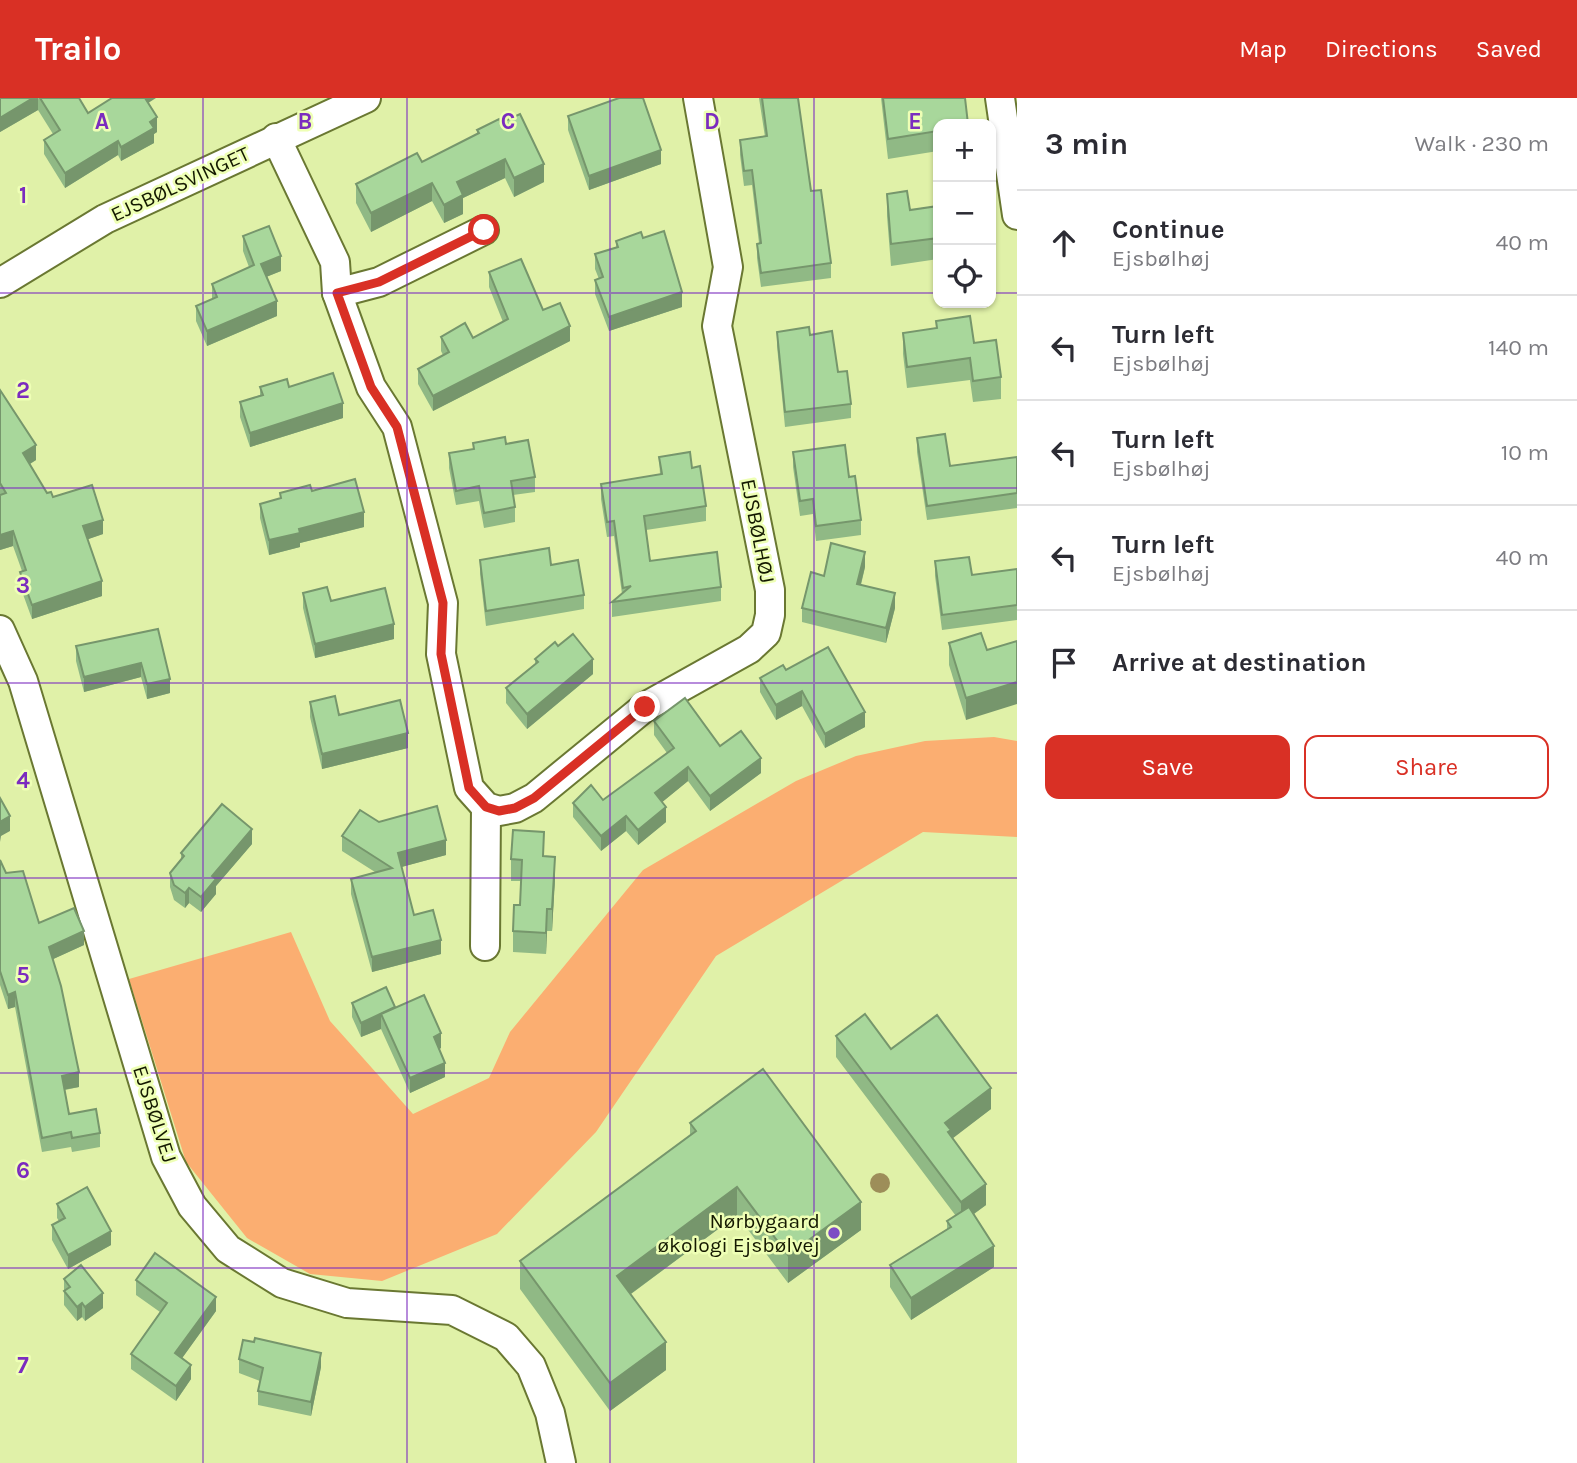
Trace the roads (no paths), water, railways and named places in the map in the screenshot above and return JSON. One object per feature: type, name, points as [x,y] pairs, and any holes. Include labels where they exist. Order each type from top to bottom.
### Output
[{"type":"street","name":"EJSBØLSVINGET","points":[[0,283],[105,219],[366,98]]},
{"type":"street","name":"EJSBØLHØJ","points":[[486,807],[499,811],[515,808],[534,798],[645,707],[749,649],[766,633],[770,615],[770,590],[717,326],[728,267],[698,98]]},
{"type":"street","points":[[1000,98],[1017,215]]},
{"type":"street","points":[[276,138],[335,262],[337,293],[371,387],[397,427],[443,603],[441,654],[469,788],[486,807],[485,946]]},
{"type":"street","points":[[337,293],[379,282],[484,230]]},
{"type":"street","name":"EJSBØLVEJ","points":[[0,631],[23,681],[166,1157],[192,1206],[228,1249],[282,1283],[347,1303],[452,1310],[506,1337],[531,1366],[550,1413],[561,1463]]},
{"type":"place","name":"Nørbygaard økologi Ejsbølvej","points":[[834,1233]]}]
